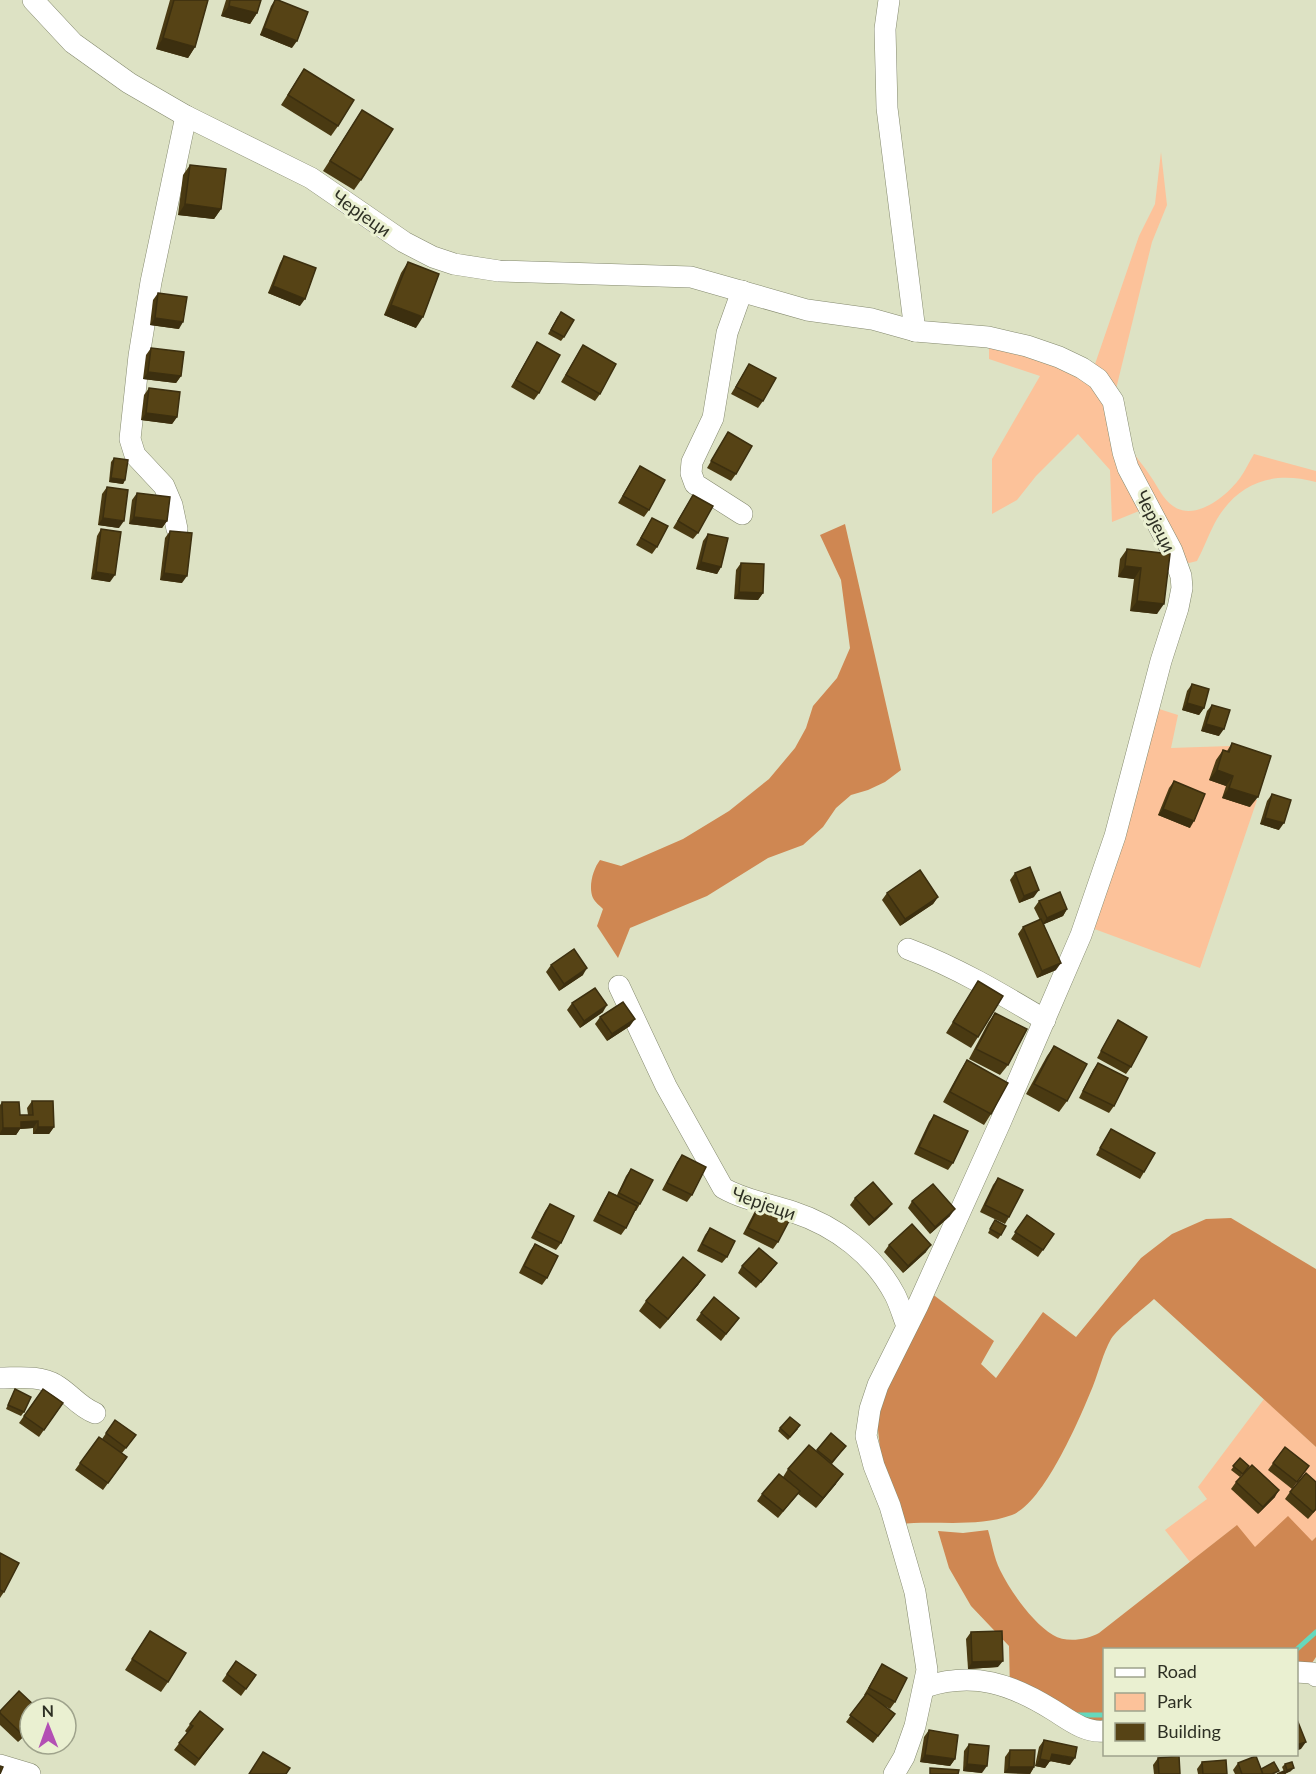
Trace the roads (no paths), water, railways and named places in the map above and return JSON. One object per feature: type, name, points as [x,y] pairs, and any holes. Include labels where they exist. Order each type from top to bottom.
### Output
[{"type":"street","name":"Черјеци","points":[[33,0],[57,28],[89,56],[129,83],[186,116],[292,167],[326,187],[404,242],[433,257],[454,264],[499,271],[691,277],[807,310],[872,319],[915,331],[988,337],[1027,346],[1059,357],[1098,378],[1113,401],[1128,468],[1172,551],[1182,588],[1115,836],[1081,934],[996,1132],[878,1385],[870,1409],[866,1436],[915,1592],[927,1671],[915,1726],[904,1756],[894,1774]]},
{"type":"street","points":[[889,0],[885,29],[887,108],[915,331]]},
{"type":"street","points":[[177,529],[172,506],[164,486],[135,455],[130,439],[139,356],[151,282],[186,116]]},
{"type":"street","points":[[742,291],[728,333],[713,418],[692,462],[691,473],[694,484],[742,514]]},
{"type":"street","points":[[908,949],[935,959],[980,982],[1045,1020]]},
{"type":"street","name":"Черјеци","points":[[619,986],[666,1086],[723,1188],[796,1213],[839,1234],[854,1245],[883,1275],[896,1297],[907,1326]]},
{"type":"street","points":[[0,1378],[32,1377],[55,1384],[85,1409],[95,1413]]},
{"type":"street","points":[[1298,1672],[1312,1673],[1316,1676]]},
{"type":"street","points":[[925,1687],[946,1680],[980,1680],[1011,1688],[1042,1703],[1082,1728],[1103,1731]]},
{"type":"street","points":[[0,1765],[30,1774]]},
{"type":"waterway","points":[[1298,1648],[1316,1632]]},
{"type":"waterway","points":[[1076,1715],[1103,1715]]}]
